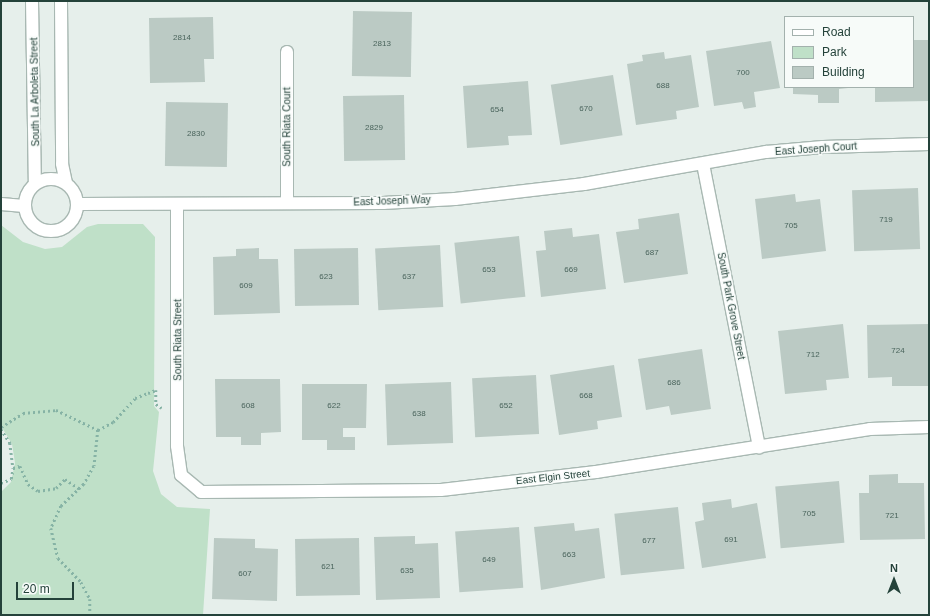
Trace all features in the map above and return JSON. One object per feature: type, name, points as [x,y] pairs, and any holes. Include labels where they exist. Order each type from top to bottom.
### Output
[{"type":"street","name":"South La Arboleta Street","points":[[32,1],[35,184]]},
{"type":"street","points":[[61,1],[62,164],[66,183],[77,204],[69,225],[48,232],[34,226],[24,206],[25,198],[35,184],[51,178],[66,183]]},
{"type":"street","name":"South Riata Court","points":[[286,52],[287,202]]},
{"type":"street","name":"East Joseph Court","points":[[703,164],[823,147],[929,144]]},
{"type":"street","name":"East Joseph Way","points":[[77,204],[177,205],[287,202],[383,203],[455,199],[584,184],[703,164]]},
{"type":"street","name":"South Park Grove Street","points":[[703,164],[759,448]]},
{"type":"street","points":[[1,204],[24,206]]},
{"type":"street","name":"South Riata Street","points":[[177,205],[178,409],[181,475]]},
{"type":"street","name":"East Elgin Street","points":[[181,475],[201,492],[228,495],[441,490],[596,472],[759,448],[870,429],[929,427]]},
{"type":"path","points":[[98,430],[113,422],[135,398],[156,390],[156,404],[161,408],[178,409]]},
{"type":"path","points":[[1,483],[11,479],[13,468],[10,443],[1,428],[23,413],[56,410],[98,430]]},
{"type":"path","points":[[90,615],[90,599],[81,582],[58,558],[52,544],[55,518],[61,506],[80,489],[94,466],[98,430]]},
{"type":"path","points":[[13,468],[20,466],[28,484],[38,491],[56,488],[65,479],[80,489]]},
{"type":"green space","points":[[98,224],[143,224],[155,237],[154,406],[159,412],[153,471],[161,494],[177,507],[210,509],[203,615],[1,615],[1,492],[11,482],[15,463],[12,444],[1,426],[1,225],[23,242],[45,249],[62,247],[87,227]]},
{"type":"building","points":[[353,11],[412,12],[411,77],[352,76]]},
{"type":"building","points":[[213,17],[214,59],[204,59],[205,82],[150,83],[149,18]]},
{"type":"building","points":[[914,40],[929,40],[929,101],[875,102],[875,88],[914,88]]},
{"type":"building","points":[[771,41],[780,88],[754,92],[756,107],[744,109],[742,102],[714,106],[706,51]]},
{"type":"building","points":[[664,52],[665,59],[691,55],[699,107],[676,111],[677,119],[636,125],[627,64],[643,61],[642,55]]},
{"type":"building","points":[[613,75],[623,135],[560,145],[551,85]]},
{"type":"building","points":[[528,81],[532,135],[508,136],[509,145],[467,148],[463,86]]},
{"type":"building","points":[[793,88],[848,88],[839,89],[839,103],[818,103],[818,95],[793,94]]},
{"type":"building","points":[[404,95],[405,160],[344,161],[343,96]]},
{"type":"building","points":[[166,102],[228,103],[227,167],[165,166]]},
{"type":"building","points":[[918,188],[920,249],[854,251],[852,190]]},
{"type":"building","points":[[795,194],[796,202],[820,199],[826,251],[762,259],[755,199]]},
{"type":"building","points":[[679,213],[688,274],[624,283],[616,232],[639,229],[638,219]]},
{"type":"building","points":[[572,228],[573,237],[599,234],[606,289],[541,297],[536,251],[546,250],[544,231]]},
{"type":"building","points":[[519,236],[525,297],[461,303],[454,243]]},
{"type":"building","points":[[440,245],[443,307],[378,310],[375,248]]},
{"type":"building","points":[[259,248],[259,259],[278,259],[280,313],[214,315],[213,257],[236,256],[236,249]]},
{"type":"building","points":[[358,248],[359,305],[295,306],[294,249]]},
{"type":"building","points":[[843,324],[849,378],[826,380],[827,390],[785,394],[778,331]]},
{"type":"building","points":[[929,324],[929,386],[892,386],[892,377],[868,378],[867,325]]},
{"type":"building","points":[[702,349],[711,409],[671,415],[669,406],[646,410],[638,359]]},
{"type":"building","points":[[614,365],[622,417],[597,421],[598,429],[559,435],[550,375]]},
{"type":"building","points":[[536,375],[539,434],[475,437],[472,378]]},
{"type":"building","points":[[215,379],[280,379],[281,432],[261,433],[261,445],[241,445],[241,437],[216,437]]},
{"type":"building","points":[[451,382],[453,443],[387,445],[385,384]]},
{"type":"building","points":[[302,384],[367,384],[366,428],[343,428],[343,437],[355,437],[355,450],[327,450],[327,440],[302,440]]},
{"type":"building","points":[[898,474],[898,483],[924,483],[925,539],[860,540],[859,493],[869,493],[869,475]]},
{"type":"building","points":[[839,481],[844,543],[781,548],[775,487]]},
{"type":"building","points":[[731,499],[732,508],[757,503],[766,558],[702,568],[695,522],[704,520],[702,503]]},
{"type":"building","points":[[678,507],[684,569],[621,575],[614,514]]},
{"type":"building","points":[[574,523],[575,531],[599,528],[605,578],[541,590],[534,527]]},
{"type":"building","points":[[519,527],[523,588],[459,592],[455,531]]},
{"type":"building","points":[[415,536],[415,544],[438,543],[440,598],[376,600],[374,537]]},
{"type":"building","points":[[214,538],[255,539],[255,548],[278,549],[277,601],[212,599]]},
{"type":"building","points":[[359,538],[360,595],[296,596],[295,539]]}]
